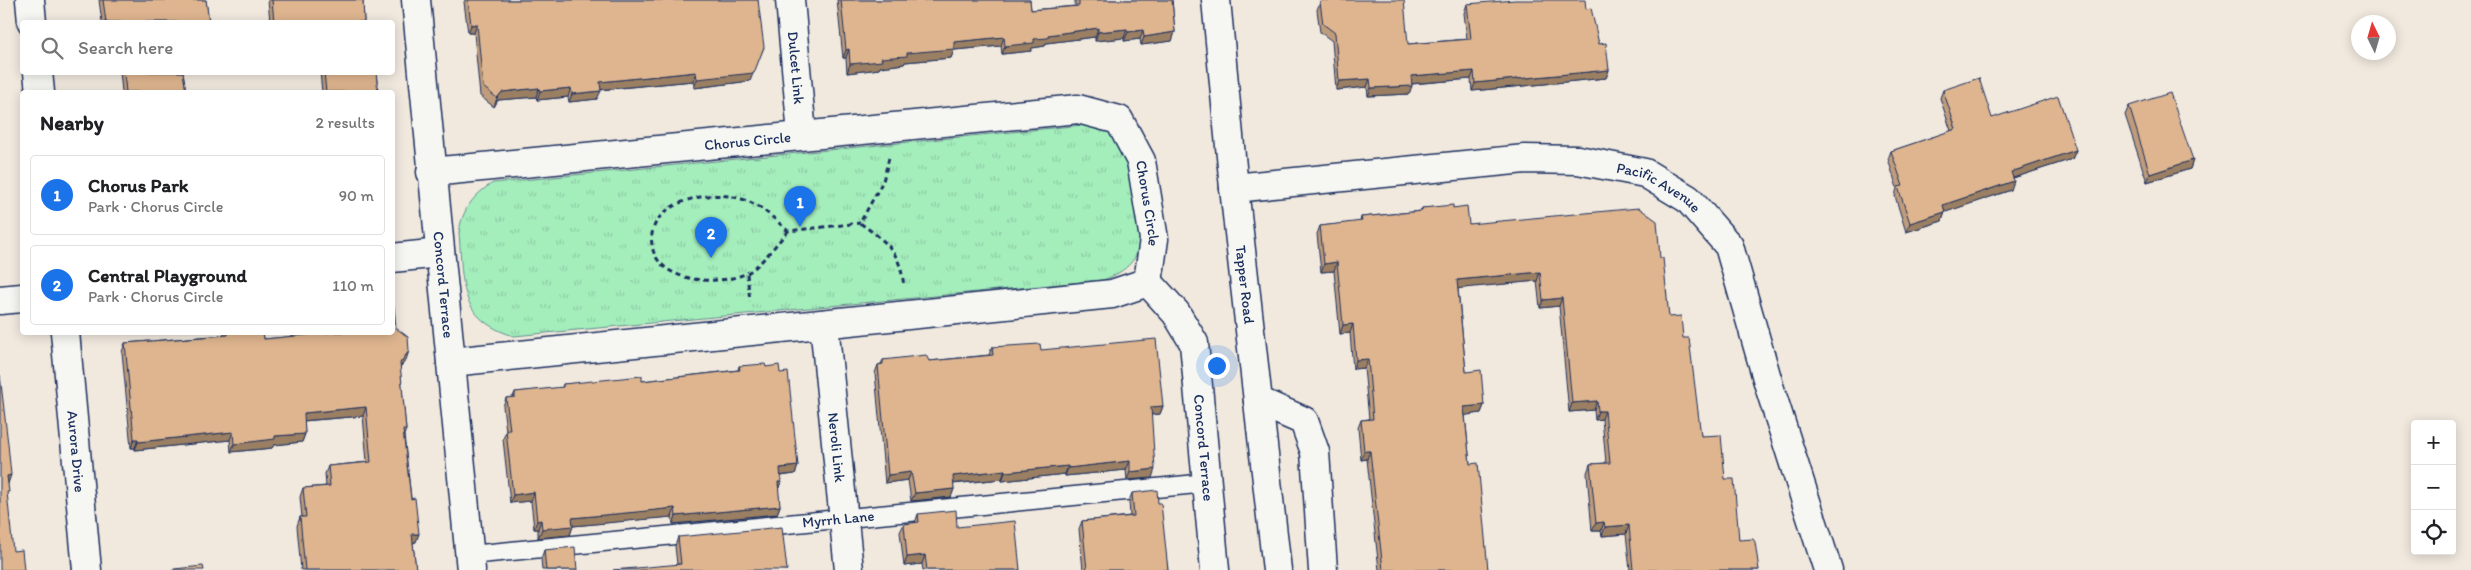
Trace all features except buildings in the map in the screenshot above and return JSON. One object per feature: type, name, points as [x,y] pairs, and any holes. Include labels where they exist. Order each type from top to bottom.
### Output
[{"type":"street","points":[[30,0],[32,20]]},
{"type":"street","name":"Concord Terrace","points":[[416,0],[431,172],[471,562]]},
{"type":"street","name":"Dulcet Link","points":[[790,0],[802,135]]},
{"type":"street","name":"Tapper Road","points":[[1216,0],[1234,188],[1277,570]]},
{"type":"street","points":[[38,75],[40,90]]},
{"type":"street","name":"Chorus Circle","points":[[431,172],[802,135],[1078,109],[1089,110],[1119,120],[1141,161],[1154,239],[1148,282]]},
{"type":"street","name":"Pacific Avenue","points":[[1234,188],[1525,159],[1578,160],[1645,173],[1688,199],[1729,246],[1770,389],[1828,570]]},
{"type":"street","points":[[395,258],[440,253]]},
{"type":"street","points":[[451,362],[1112,294],[1148,282]]},
{"type":"street","name":"Concord Terrace","points":[[1148,282],[1176,313],[1194,343],[1215,570]]},
{"type":"street","points":[[0,300],[20,298]]},
{"type":"street","name":"Neroli Link","points":[[824,324],[849,570]]},
{"type":"street","name":"Aurora Drive","points":[[65,335],[87,570]]},
{"type":"street","points":[[1258,401],[1304,421],[1315,452],[1322,570]]},
{"type":"lane","name":"Myrrh Lane","points":[[471,562],[844,519],[1207,483]]},
{"type":"path","points":[[860,223],[887,170],[890,156],[886,128]]},
{"type":"path","points":[[788,231],[761,207],[737,197],[705,196],[690,200],[666,211],[658,219],[654,227],[652,244],[654,252],[662,264],[673,272],[696,280],[721,280],[747,274],[788,231],[860,223],[890,245],[897,256],[902,269],[907,315]]},
{"type":"green space","points":[[1093,124],[1117,135],[1130,150],[1141,228],[1137,253],[1130,263],[1119,272],[1103,280],[514,336],[495,329],[482,319],[473,309],[463,282],[459,232],[463,217],[470,203],[480,192],[493,183]]},
{"type":"place","name":"Chorus Park","points":[[800,227]]},
{"type":"place","name":"Central Playground","points":[[711,258]]}]
